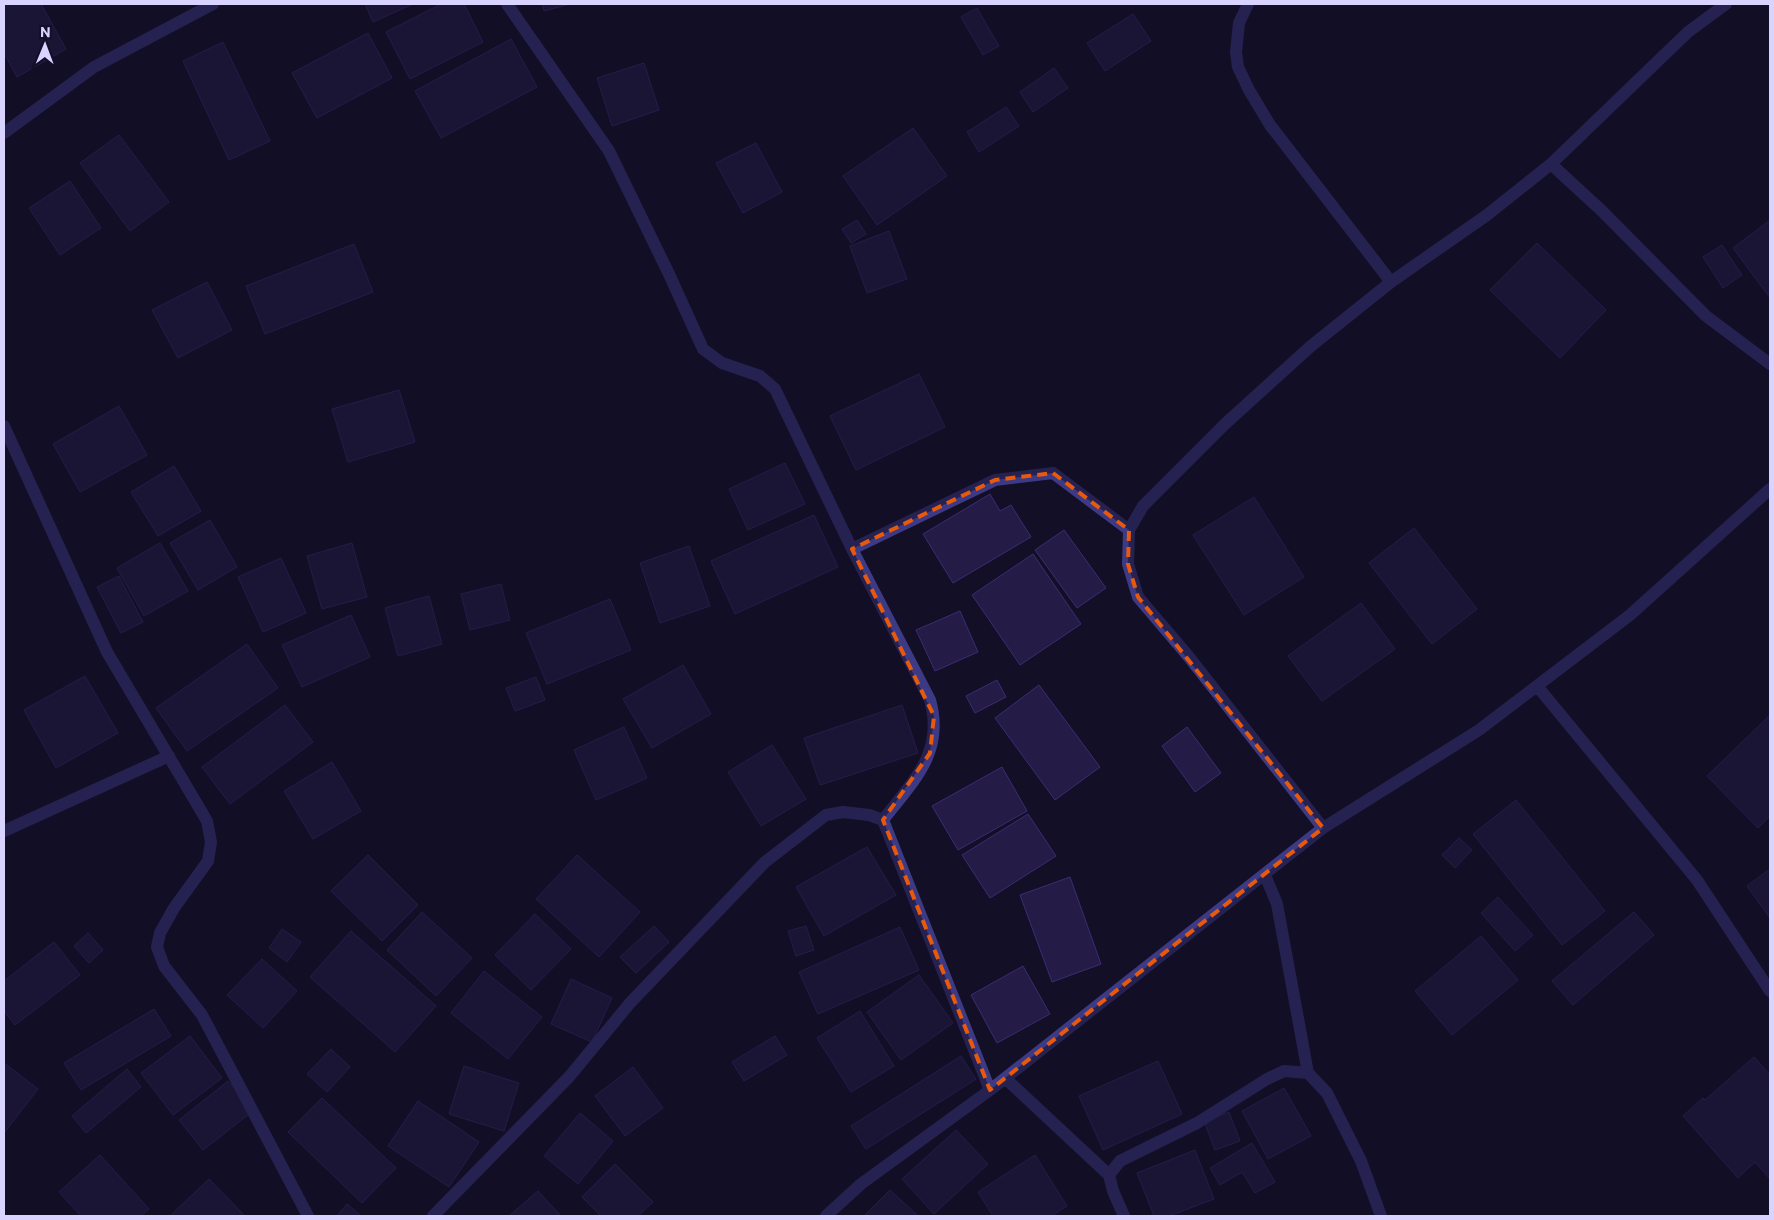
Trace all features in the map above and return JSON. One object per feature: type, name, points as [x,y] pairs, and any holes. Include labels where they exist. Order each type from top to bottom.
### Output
[{"type":"street","points":[[4,133],[94,67],[213,4]]},
{"type":"street","points":[[508,4],[609,150],[703,349],[722,363],[760,376],[775,389],[852,549],[930,700],[934,716],[930,752],[918,775],[883,820]]},
{"type":"street","points":[[1248,4],[1240,23],[1236,52],[1238,67],[1249,90],[1270,125],[1391,282]]},
{"type":"street","points":[[1323,828],[1189,657],[1138,597],[1128,564],[1129,530],[1143,506],[1225,424],[1311,346],[1391,282],[1488,215],[1551,164],[1688,32],[1726,4]]},
{"type":"street","points":[[1551,164],[1602,210],[1706,316],[1770,364]]},
{"type":"street","points":[[4,426],[107,652],[207,821],[211,842],[208,860],[174,908],[160,933],[157,947],[164,966],[202,1015],[308,1216]]},
{"type":"street","points":[[852,549],[995,480],[1054,473],[1129,530]]},
{"type":"street","points":[[826,1216],[861,1184],[990,1090],[1323,828],[1478,730],[1630,615],[1770,489]]},
{"type":"street","points":[[1537,686],[1697,880],[1770,991]]},
{"type":"street","points":[[4,830],[169,756]]},
{"type":"street","points":[[433,1216],[569,1077],[630,1003],[765,862],[826,815],[843,812],[869,815],[883,820],[990,1090]]},
{"type":"street","points":[[1265,874],[1276,904],[1308,1073],[1327,1093],[1361,1161],[1381,1216]]},
{"type":"street","points":[[1108,1175],[1120,1161],[1196,1123],[1267,1079],[1284,1071],[1308,1073]]},
{"type":"street","points":[[1005,1078],[1108,1175],[1124,1216]]},
{"type":"highlighted area","points":[[1053,473],[1129,530],[1128,564],[1138,597],[1323,828],[990,1090],[883,820],[930,753],[934,716],[852,549],[995,480]]},
{"type":"building","points":[[4,4],[41,4],[66,49],[17,77],[4,53]]},
{"type":"building","points":[[365,4],[413,4],[373,22]]},
{"type":"building","points":[[441,4],[464,4],[483,42],[410,79],[386,32]]},
{"type":"building","points":[[542,4],[570,4],[544,11]]},
{"type":"building","points":[[977,8],[999,46],[983,55],[961,17]]},
{"type":"building","points":[[1133,14],[1151,41],[1105,71],[1087,43]]},
{"type":"building","points":[[368,33],[392,78],[317,118],[292,73]]},
{"type":"building","points":[[511,39],[537,87],[441,138],[415,91]]},
{"type":"building","points":[[223,42],[270,141],[229,160],[183,61]]},
{"type":"building","points":[[644,63],[659,110],[612,126],[597,78]]},
{"type":"building","points":[[1054,68],[1068,88],[1033,112],[1020,92]]},
{"type":"building","points":[[1006,107],[1019,126],[979,152],[967,132]]},
{"type":"building","points":[[913,128],[947,176],[877,225],[843,176]]},
{"type":"building","points":[[119,135],[169,202],[130,231],[80,163]]},
{"type":"building","points":[[756,143],[782,192],[743,213],[716,163]]},
{"type":"building","points":[[70,181],[101,228],[60,255],[29,208]]},
{"type":"building","points":[[857,220],[866,234],[851,243],[842,229]]},
{"type":"building","points":[[1770,220],[1770,298],[1733,248]]},
{"type":"building","points":[[889,231],[907,279],[867,293],[850,246]]},
{"type":"building","points":[[1537,243],[1606,310],[1560,358],[1490,290]]},
{"type":"building","points":[[354,244],[373,292],[265,334],[246,286]]},
{"type":"building","points":[[1722,245],[1742,275],[1723,288],[1703,257]]},
{"type":"building","points":[[207,282],[232,330],[178,358],[152,310]]},
{"type":"building","points":[[919,374],[945,427],[856,470],[830,416]]},
{"type":"building","points":[[399,390],[415,442],[348,462],[332,409]]},
{"type":"building","points":[[119,406],[147,455],[80,492],[53,444]]},
{"type":"building","points":[[785,463],[805,504],[748,530],[729,489]]},
{"type":"building","points":[[174,466],[201,511],[158,536],[131,492]]},
{"type":"building","points":[[990,494],[1000,511],[1011,505],[1031,537],[953,583],[923,534]]},
{"type":"building","points":[[1254,497],[1304,577],[1244,615],[1193,535]]},
{"type":"building","points":[[814,515],[838,567],[735,614],[711,561]]},
{"type":"building","points":[[210,520],[237,567],[198,590],[170,543]]},
{"type":"building","points":[[1414,528],[1477,609],[1432,644],[1369,563]]},
{"type":"building","points":[[1064,530],[1106,588],[1077,608],[1035,550]]},
{"type":"building","points":[[160,543],[188,591],[144,616],[117,568]]},
{"type":"building","points":[[352,543],[367,597],[322,609],[307,556]]},
{"type":"building","points":[[689,546],[710,606],[660,623],[640,563]]},
{"type":"building","points":[[1033,554],[1081,624],[1020,665],[972,595]]},
{"type":"building","points":[[281,558],[306,613],[263,632],[238,577]]},
{"type":"building","points":[[119,576],[143,622],[121,633],[97,587]]},
{"type":"building","points":[[501,584],[510,620],[470,630],[461,594]]},
{"type":"building","points":[[429,596],[442,644],[398,656],[385,608]]},
{"type":"building","points":[[610,599],[631,650],[547,684],[526,633]]},
{"type":"building","points":[[1361,603],[1395,649],[1322,701],[1288,656]]},
{"type":"building","points":[[960,611],[978,652],[935,671],[916,630]]},
{"type":"building","points":[[351,615],[370,657],[302,687],[282,645]]},
{"type":"building","points":[[247,644],[278,688],[187,751],[156,708]]},
{"type":"building","points":[[683,665],[711,714],[652,748],[623,699]]},
{"type":"building","points":[[85,676],[118,733],[56,768],[24,710]]},
{"type":"building","points":[[536,677],[545,700],[515,711],[506,688]]},
{"type":"building","points":[[997,680],[1006,697],[975,713],[966,696]]},
{"type":"building","points":[[1039,685],[1100,767],[1055,800],[995,718]]},
{"type":"building","points":[[285,705],[313,742],[230,804],[202,767]]},
{"type":"building","points":[[902,705],[918,753],[820,785],[804,738]]},
{"type":"building","points":[[1770,715],[1770,816],[1758,828],[1707,776]]},
{"type":"building","points":[[624,727],[647,778],[596,800],[574,750]]},
{"type":"building","points":[[1187,727],[1221,773],[1195,792],[1162,746]]},
{"type":"building","points":[[772,745],[806,799],[761,826],[728,772]]},
{"type":"building","points":[[332,762],[361,811],[313,839],[284,791]]},
{"type":"building","points":[[1002,767],[1027,811],[958,850],[932,806]]},
{"type":"building","points":[[1516,800],[1605,911],[1562,945],[1473,834]]},
{"type":"building","points":[[1028,814],[1056,856],[990,898],[962,855]]},
{"type":"building","points":[[1459,838],[1472,850],[1455,868],[1442,855]]},
{"type":"building","points":[[867,847],[896,895],[824,936],[796,887]]},
{"type":"building","points":[[368,855],[418,905],[382,941],[331,891]]},
{"type":"building","points":[[577,855],[640,912],[599,957],[536,899]]},
{"type":"building","points":[[1770,869],[1770,918],[1747,886]]},
{"type":"building","points":[[1070,877],[1101,964],[1052,982],[1020,895]]},
{"type":"building","points":[[1498,897],[1533,935],[1515,951],[1481,913]]},
{"type":"building","points":[[422,912],[472,958],[436,996],[387,950]]},
{"type":"building","points":[[1634,912],[1654,935],[1573,1005],[1552,981]]},
{"type":"building","points":[[535,914],[571,949],[531,990],[495,955]]},
{"type":"building","points":[[654,926],[669,942],[636,973],[620,957]]},
{"type":"building","points":[[806,926],[814,950],[796,956],[788,931]]},
{"type":"building","points":[[900,927],[919,970],[818,1014],[799,972]]},
{"type":"building","points":[[282,929],[301,942],[287,962],[269,948]]},
{"type":"building","points":[[351,931],[436,1006],[395,1052],[310,977]]},
{"type":"building","points":[[88,933],[103,950],[89,963],[74,946]]},
{"type":"building","points":[[1481,936],[1518,980],[1452,1035],[1415,991]]},
{"type":"building","points":[[54,942],[80,975],[15,1025],[4,1011],[4,981]]},
{"type":"building","points":[[262,959],[297,991],[263,1028],[227,995]]},
{"type":"building","points":[[1023,966],[1050,1014],[997,1043],[971,995]]},
{"type":"building","points":[[484,971],[542,1017],[508,1059],[451,1013]]},
{"type":"building","points":[[919,975],[953,1023],[901,1060],[867,1012]]},
{"type":"building","points":[[571,979],[612,998],[592,1042],[551,1024]]},
{"type":"building","points":[[154,1009],[171,1036],[81,1090],[64,1063]]},
{"type":"building","points":[[860,1011],[894,1066],[851,1092],[817,1038]]},
{"type":"building","points":[[190,1036],[222,1078],[173,1115],[141,1073]]},
{"type":"building","points":[[775,1036],[787,1055],[744,1081],[732,1062]]},
{"type":"building","points":[[331,1049],[350,1067],[327,1092],[307,1074]]},
{"type":"building","points":[[961,1056],[976,1079],[866,1149],[851,1126]]},
{"type":"building","points":[[1754,1057],[1770,1075],[1770,1179],[1755,1162],[1738,1178],[1683,1116],[1703,1098],[1705,1100]]},
{"type":"building","points":[[1158,1061],[1182,1114],[1103,1150],[1079,1096]]},
{"type":"building","points":[[4,1063],[38,1089],[4,1133]]},
{"type":"building","points":[[464,1066],[519,1083],[504,1131],[449,1114]]},
{"type":"building","points":[[633,1067],[663,1108],[625,1136],[595,1096]]},
{"type":"building","points":[[127,1069],[141,1087],[86,1133],[72,1116]]},
{"type":"building","points":[[228,1081],[253,1111],[203,1150],[179,1120]]},
{"type":"building","points":[[1284,1088],[1311,1136],[1268,1159],[1242,1111]]},
{"type":"building","points":[[322,1098],[396,1168],[362,1203],[288,1132]]},
{"type":"building","points":[[418,1101],[479,1142],[449,1187],[388,1146]]},
{"type":"building","points":[[1229,1112],[1240,1141],[1215,1150],[1204,1121]]},
{"type":"building","points":[[580,1113],[613,1141],[578,1184],[544,1156]]},
{"type":"building","points":[[956,1130],[988,1164],[934,1214],[902,1179]]},
{"type":"building","points":[[1252,1143],[1275,1182],[1255,1193],[1242,1172],[1220,1185],[1210,1168]]},
{"type":"building","points":[[1195,1150],[1214,1199],[1169,1216],[1154,1216],[1137,1173]]},
{"type":"building","points":[[100,1155],[149,1209],[141,1216],[81,1216],[59,1192]]},
{"type":"building","points":[[1035,1155],[1067,1206],[1051,1216],[993,1216],[978,1192]]},
{"type":"building","points":[[615,1164],[653,1202],[638,1216],[601,1216],[582,1197]]},
{"type":"building","points":[[209,1179],[245,1216],[170,1216]]},
{"type":"building","points":[[890,1190],[918,1216],[864,1216]]},
{"type":"building","points":[[538,1191],[561,1216],[509,1216]]},
{"type":"building","points":[[347,1204],[361,1216],[337,1216]]}]
